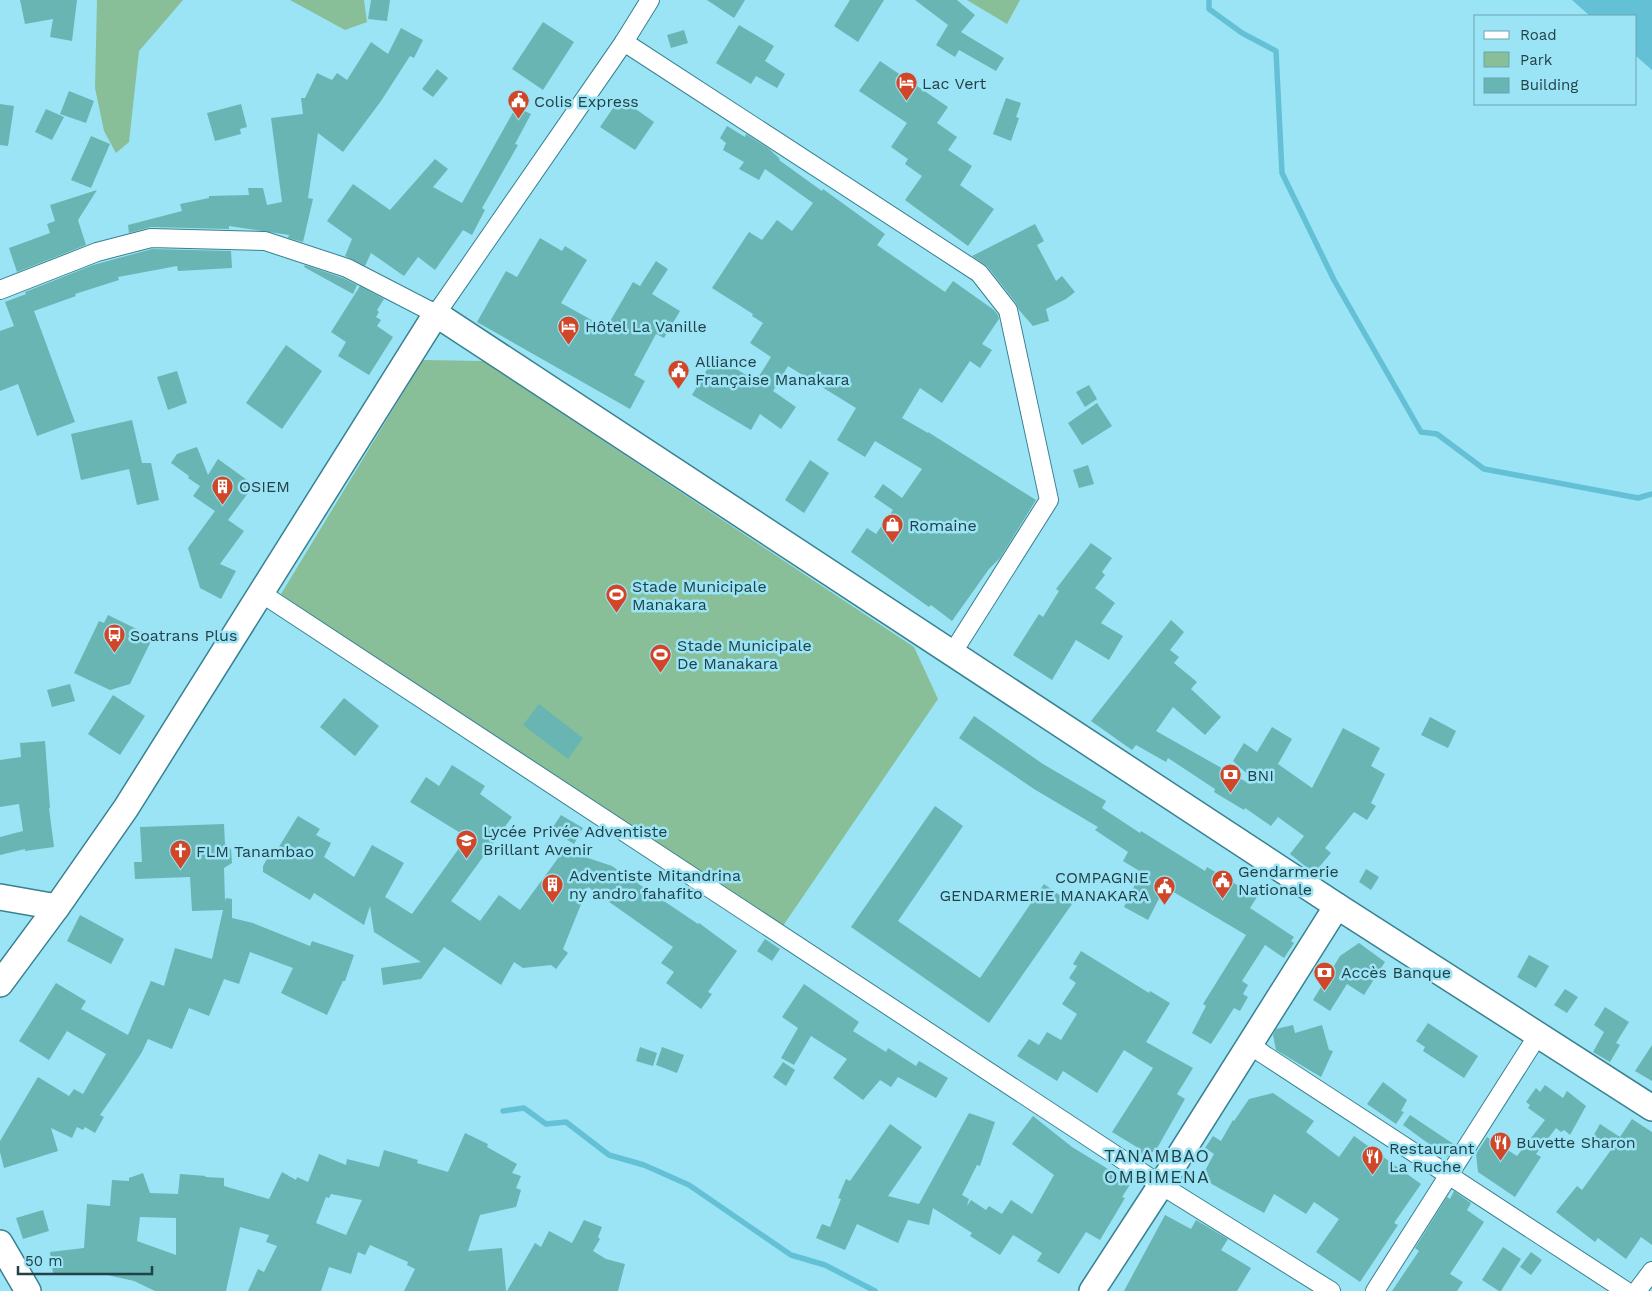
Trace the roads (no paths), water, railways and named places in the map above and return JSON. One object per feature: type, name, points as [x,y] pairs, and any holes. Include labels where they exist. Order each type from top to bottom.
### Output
[{"type":"main road","points":[[0,984],[126,808],[436,314],[1337,906],[1652,1108]]},
{"type":"main road","points":[[0,897],[56,907]]},
{"type":"main road","points":[[1092,1291],[1337,906]]},
{"type":"main road","points":[[0,1243],[28,1291]]},
{"type":"street","points":[[0,290],[96,252],[151,238],[265,241],[347,268],[436,314],[624,42],[650,0]]},
{"type":"street","points":[[624,42],[978,273],[1008,310],[1050,500],[953,652]]},
{"type":"street","points":[[260,593],[1161,1185],[1331,1291]]},
{"type":"street","points":[[1375,1291],[1538,1035]]},
{"type":"street","points":[[1250,1044],[1626,1291]]},
{"type":"street","points":[[1637,1291],[1652,1271]]},
{"type":"water","points":[[1572,0],[1652,0],[1652,70],[1637,57],[1637,15],[1589,15]]},
{"type":"waterway","points":[[1209,0],[1209,9],[1242,33],[1276,51],[1282,173],[1334,280],[1421,432],[1437,434],[1484,469],[1638,498],[1652,494]]},
{"type":"waterway","points":[[503,1111],[524,1108],[546,1124],[566,1122],[609,1155],[644,1165],[689,1185],[791,1255],[825,1265],[875,1291]]},
{"type":"place","name":"Lac Vert","points":[[906,102]]},
{"type":"place","name":"Colis Express","points":[[518,120]]},
{"type":"place","name":"Hôtel La Vanille","points":[[569,345]]},
{"type":"place","name":"Alliance Française Manakara","points":[[679,389]]},
{"type":"place","name":"OSIEM","points":[[223,505]]},
{"type":"place","name":"Romaine","points":[[893,544]]},
{"type":"place","name":"Stade Municipale Manakara","points":[[616,614]]},
{"type":"place","name":"Soatrans Plus","points":[[114,654]]},
{"type":"place","name":"Stade Municipale De Manakara","points":[[661,673]]},
{"type":"place","name":"BNI","points":[[1231,794]]},
{"type":"place","name":"Lycée Privée Adventiste Brillant Avenir","points":[[467,859]]},
{"type":"place","name":"FLM Tanambao","points":[[180,870]]},
{"type":"place","name":"Gendarmerie Nationale","points":[[1222,899]]},
{"type":"place","name":"Adventiste Mitandrina ny andro fahafito","points":[[553,903]]},
{"type":"place","name":"COMPAGNIE GENDARMERIE MANAKARA","points":[[1165,905]]},
{"type":"place","name":"Accès Banque","points":[[1325,991]]},
{"type":"place","name":"Buvette Sharon","points":[[1500,1161]]},
{"type":"place","name":"Restaurant La Ruche","points":[[1373,1176]]},
{"type":"district","name":"TANAMBAO OMBIMENA","points":[[1157,1166]]}]
